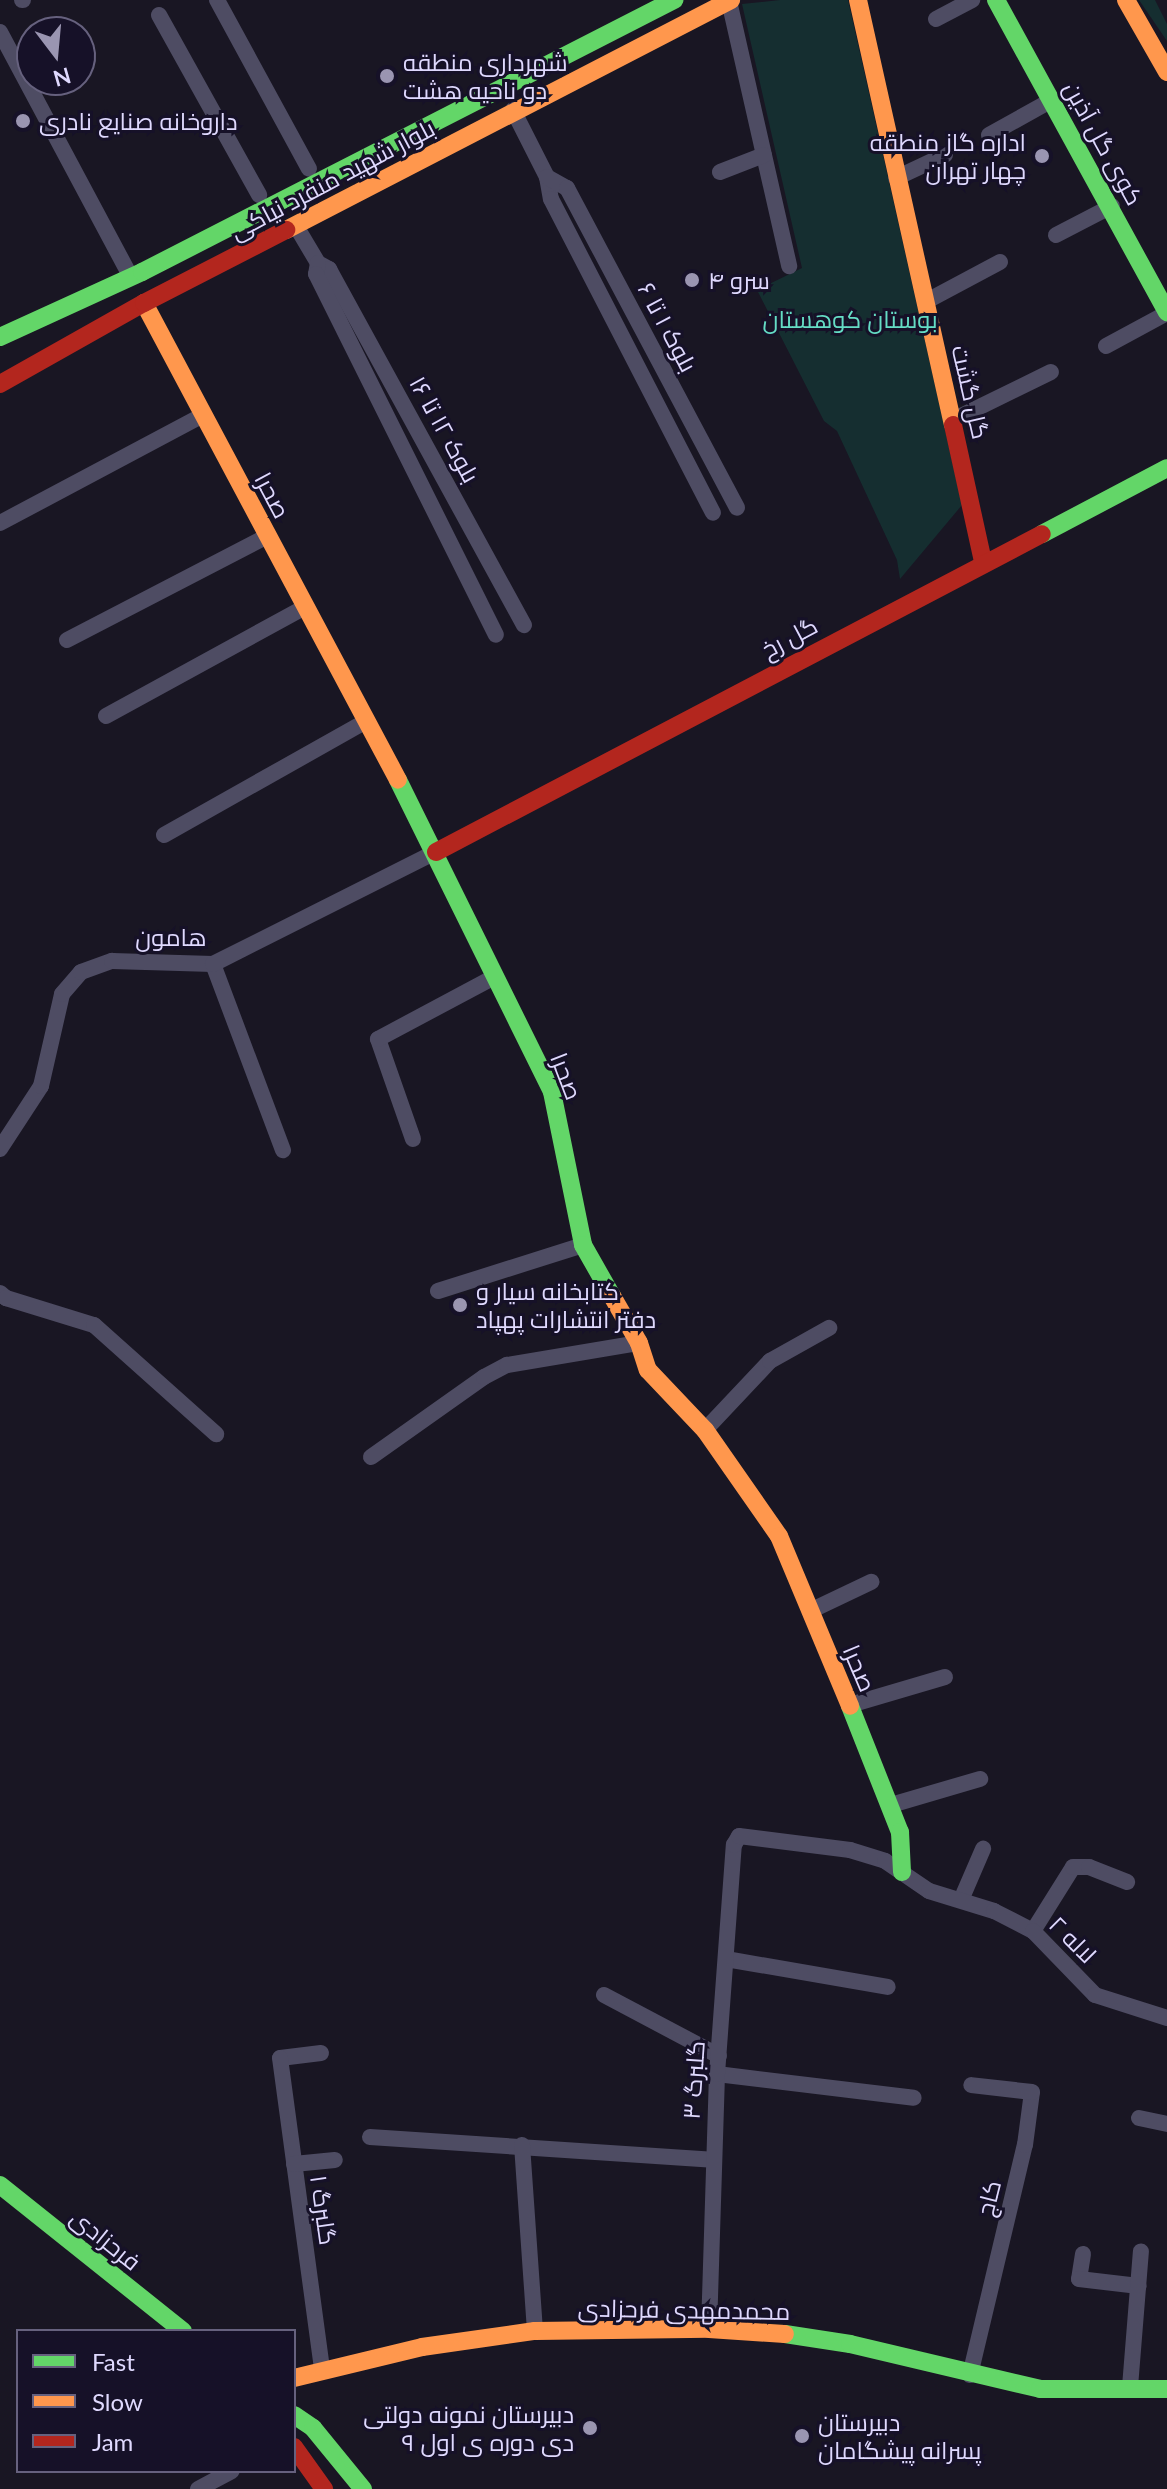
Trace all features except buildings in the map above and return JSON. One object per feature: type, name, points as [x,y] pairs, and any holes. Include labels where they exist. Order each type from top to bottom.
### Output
[{"type":"main road","name":"گل گشت","points":[[858,0],[983,562]]},
{"type":"main road","name":"کوی گل آذین","points":[[996,0],[1112,206],[1167,312]]},
{"type":"main road","points":[[1126,0],[1167,72]]},
{"type":"main road","name":"بلوار شهید منفرد نیاکی","points":[[0,384],[144,303],[513,110],[730,1]]},
{"type":"main road","points":[[136,274],[165,248],[259,195],[593,23],[670,2]]},
{"type":"main road","name":"بلوار شهید منفرد نیاکی","points":[[0,337],[136,274],[670,2]]},
{"type":"main road","name":"صحرا","points":[[144,303],[436,852],[552,1092],[583,1245],[639,1343],[648,1370],[705,1430],[779,1536],[891,1805],[900,1832],[902,1872]]},
{"type":"main road","name":"گل رخ","points":[[436,852],[1167,468]]},
{"type":"main road","name":"فرحزادی","points":[[0,2185],[180,2329]]},
{"type":"main road","name":"محمدمهدی فرحزادی","points":[[296,2377],[322,2368],[422,2347],[535,2331],[709,2329],[792,2334],[850,2344],[970,2375],[1040,2389],[1167,2389]]},
{"type":"main road","points":[[296,2416],[313,2428],[363,2489]]},
{"type":"main road","points":[[296,2450],[324,2489]]},
{"type":"street","points":[[217,0],[309,169]]},
{"type":"street","points":[[936,19],[972,0]]},
{"type":"street","points":[[730,1],[789,266]]},
{"type":"street","points":[[159,15],[259,195]]},
{"type":"street","points":[[0,32],[136,274]]},
{"type":"street","points":[[989,135],[1052,100]]},
{"type":"street","points":[[513,110],[547,177],[551,199],[713,513]]},
{"type":"street","points":[[720,172],[764,155]]},
{"type":"street","points":[[896,178],[945,155]]},
{"type":"street","name":"بلوک ۱ تا ۶","points":[[547,177],[567,188],[737,508]]},
{"type":"street","points":[[1056,235],[1112,206]]},
{"type":"street","points":[[296,226],[318,263],[316,274],[496,635]]},
{"type":"street","points":[[925,302],[1000,262]]},
{"type":"street","name":"بلوک ۱۲ تا ۱۶","points":[[318,263],[329,269],[524,625]]},
{"type":"street","points":[[1106,346],[1167,312]]},
{"type":"street","points":[[953,420],[1051,372]]},
{"type":"street","points":[[0,523],[203,415]]},
{"type":"street","points":[[67,640],[268,536]]},
{"type":"street","points":[[106,716],[305,607]]},
{"type":"street","points":[[164,835],[366,721]]},
{"type":"street","name":"هامون","points":[[0,1149],[41,1086],[62,994],[81,972],[112,961],[213,964],[436,852]]},
{"type":"street","points":[[213,964],[283,1150]]},
{"type":"street","points":[[413,1139],[378,1039],[494,977]]},
{"type":"street","points":[[438,1291],[583,1245]]},
{"type":"street","points":[[0,1293],[6,1298],[94,1325],[216,1434]]},
{"type":"street","points":[[705,1430],[770,1361],[829,1328]]},
{"type":"street","points":[[371,1457],[484,1377],[507,1365],[639,1343]]},
{"type":"street","points":[[810,1611],[871,1582]]},
{"type":"street","points":[[850,1705],[945,1677]]},
{"type":"street","points":[[891,1805],[980,1779]]},
{"type":"street","name":"لاله ۲","points":[[739,1836],[850,1850],[885,1861],[929,1891],[961,1900],[1033,1931],[1095,1995],[1167,2018]]},
{"type":"street","name":"گلبرگ ۳","points":[[709,2329],[717,2074],[734,1845],[739,1836]]},
{"type":"street","points":[[961,1900],[983,1849]]},
{"type":"street","points":[[1033,1931],[1073,1867],[1089,1867],[1127,1882]]},
{"type":"street","points":[[726,1959],[888,1987]]},
{"type":"street","points":[[604,1995],[719,2056]]},
{"type":"street","name":"گلبرگ ۱","points":[[321,2053],[280,2058],[322,2368]]},
{"type":"street","points":[[717,2074],[914,2098]]},
{"type":"street","name":"کاج","points":[[970,2375],[1025,2145],[1032,2092],[971,2085]]},
{"type":"street","points":[[1139,2118],[1167,2124]]},
{"type":"street","points":[[370,2137],[712,2160]]},
{"type":"street","points":[[522,2145],[535,2331]]},
{"type":"street","points":[[294,2164],[335,2160]]},
{"type":"street","points":[[1130,2387],[1141,2251]]},
{"type":"street","points":[[1083,2254],[1079,2279],[1139,2286]]},
{"type":"street","points":[[198,2489],[228,2473]]},
{"type":"green space","name":"بوستان کوهستان","points":[[780,0],[848,0],[962,505],[900,579],[897,560],[837,431],[824,421],[757,290],[802,268],[742,4]]},
{"type":"green space","points":[[1139,0],[1155,0],[1167,24],[1167,41]]},
{"type":"traffic: fast","points":[[0,337],[142,272],[674,0]]},
{"type":"traffic: fast","points":[[996,0],[1167,312]]},
{"type":"traffic: fast","points":[[1042,534],[1167,468]]},
{"type":"traffic: fast","points":[[398,780],[552,1092],[583,1245],[612,1296]]},
{"type":"traffic: fast","points":[[850,1706],[900,1832],[902,1872]]},
{"type":"traffic: fast","points":[[0,2185],[180,2329]]},
{"type":"traffic: fast","points":[[785,2334],[850,2344],[1040,2389],[1167,2389]]},
{"type":"traffic: fast","points":[[296,2416],[313,2428],[363,2489]]},
{"type":"traffic: slow","points":[[286,230],[731,0]]},
{"type":"traffic: slow","points":[[858,0],[953,425]]},
{"type":"traffic: slow","points":[[1126,0],[1167,72]]},
{"type":"traffic: slow","points":[[144,303],[398,780]]},
{"type":"traffic: slow","points":[[612,1296],[639,1343],[648,1370],[705,1430],[779,1536],[850,1706]]},
{"type":"traffic: slow","points":[[296,2378],[422,2347],[535,2331],[709,2329],[785,2334]]},
{"type":"traffic: jam","points":[[0,384],[144,303],[286,230]]},
{"type":"traffic: jam","points":[[953,425],[983,562]]},
{"type":"traffic: jam","points":[[436,852],[1042,534]]},
{"type":"traffic: jam","points":[[296,2450],[324,2489]]},
{"type":"place","name":"شهرداری منطقه دو ناحیه هشت","points":[[387,76]]},
{"type":"place","name":"داروخانه صنایع نادری","points":[[23,121]]},
{"type":"place","name":"اداره گاز منطقه چهار تهران","points":[[1042,156]]},
{"type":"place","name":"سرو ۴","points":[[692,280]]},
{"type":"place","name":"کتابخانه سیار و دفتر انتشارات پهپاد","points":[[460,1305]]},
{"type":"place","name":"دبیرستان نمونه دولتی ۹ دی دوره ی اول","points":[[590,2428]]},
{"type":"place","name":"دبیرستان پسرانه پیشگامان","points":[[802,2436]]}]
